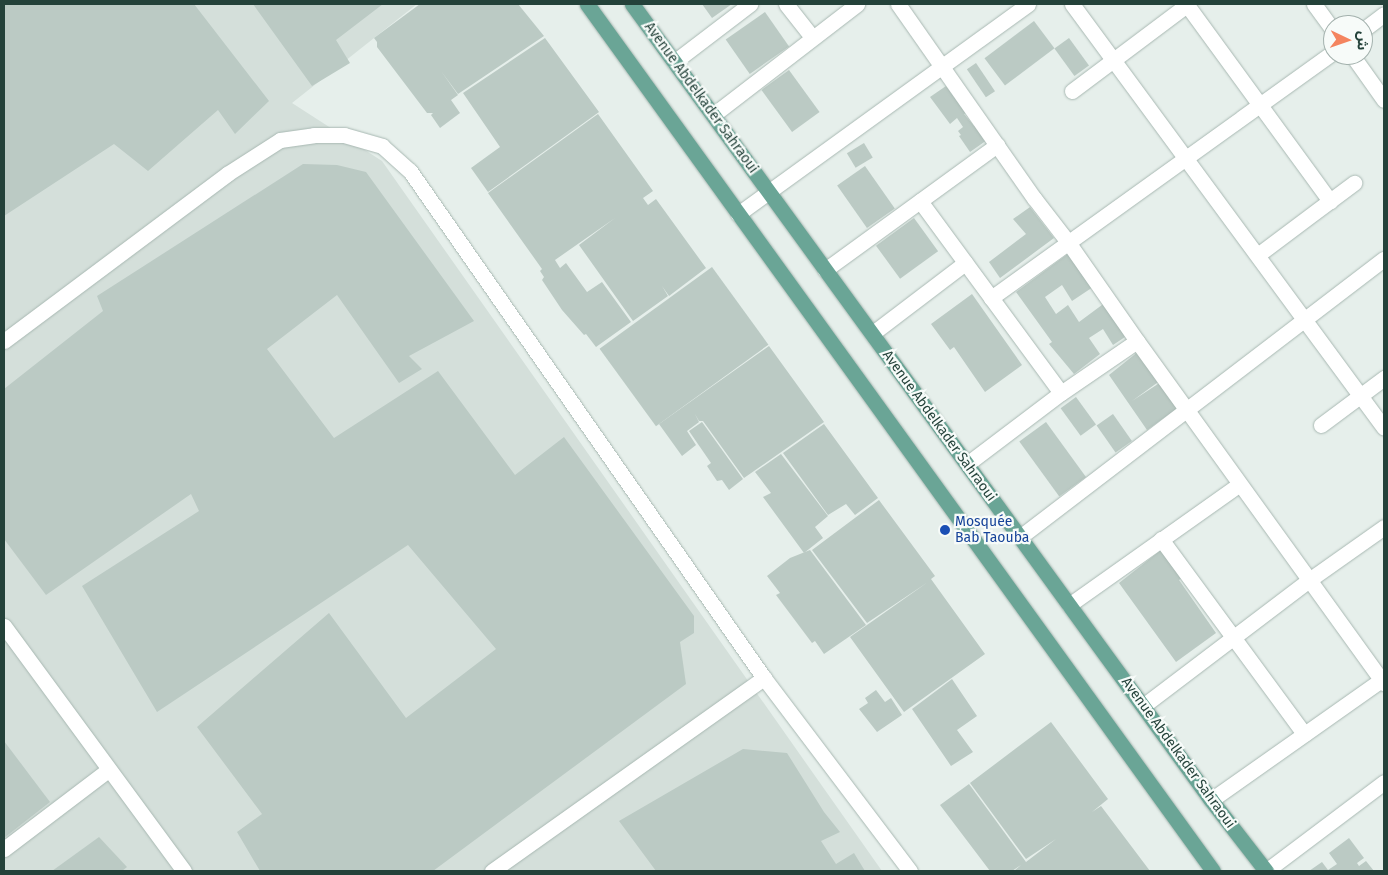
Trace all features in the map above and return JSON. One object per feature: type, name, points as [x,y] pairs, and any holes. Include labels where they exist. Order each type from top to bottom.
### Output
[{"type":"main road","points":[[587,4],[1213,871]]},
{"type":"main road","name":"Avenue Abdelkader Sahraoui","points":[[632,4],[1211,800],[1266,871]]},
{"type":"street","points":[[674,62],[750,4]]},
{"type":"street","points":[[786,4],[812,37]]},
{"type":"street","points":[[713,115],[857,4]]},
{"type":"street","points":[[898,4],[1382,682],[1304,734],[1211,800]]},
{"type":"street","points":[[738,214],[1028,4]]},
{"type":"street","points":[[1072,4],[1186,160],[1258,254],[1384,428]]},
{"type":"street","points":[[1072,92],[1188,4],[1330,201]]},
{"type":"street","points":[[1314,4],[1323,16]]},
{"type":"street","points":[[1373,22],[1384,14]]},
{"type":"street","points":[[992,298],[1068,242],[1186,160],[1323,59]]},
{"type":"street","points":[[1359,65],[1384,100]]},
{"type":"street","points":[[4,341],[227,174],[280,140],[314,135],[344,136],[382,146],[410,171],[764,678],[910,871]]},
{"type":"street","points":[[825,270],[997,145]]},
{"type":"street","points":[[1258,254],[1354,184]]},
{"type":"street","points":[[920,201],[1061,393]]},
{"type":"street","points":[[1020,537],[1384,259]]},
{"type":"street","points":[[872,332],[965,263]]},
{"type":"street","points":[[967,464],[1061,393],[1137,341]]},
{"type":"street","points":[[1321,426],[1384,378]]},
{"type":"street","points":[[1069,605],[1240,484]]},
{"type":"street","points":[[1143,706],[1234,639],[1309,580],[1384,527]]},
{"type":"street","points":[[1161,539],[1304,734]]},
{"type":"street","points":[[4,626],[184,871]]},
{"type":"street","points":[[492,871],[764,678]]},
{"type":"street","points":[[4,849],[108,770]]},
{"type":"street","points":[[1266,871],[1384,782]]},
{"type":"shaded area","points":[[4,4],[417,4],[292,103],[382,161],[882,871],[4,871]]},
{"type":"building","points":[[4,4],[194,4],[269,101],[235,134],[218,110],[148,171],[114,144],[4,216]]},
{"type":"building","points":[[253,4],[383,4],[336,40],[350,63],[312,86]]},
{"type":"building","points":[[420,4],[518,4],[544,36],[458,94],[441,71],[458,95],[451,100],[460,113],[440,128],[431,115],[433,113],[427,113],[377,47],[377,42],[374,38]]},
{"type":"building","points":[[702,4],[732,4],[712,18]]},
{"type":"building","points":[[765,12],[789,46],[750,74],[726,40]]},
{"type":"building","points":[[1034,21],[1054,48],[1005,85],[984,58]]},
{"type":"building","points":[[545,38],[599,112],[488,192],[471,168],[500,147],[463,93]]},
{"type":"building","points":[[1069,38],[1089,66],[1074,76],[1054,49]]},
{"type":"building","points":[[976,63],[995,91],[986,97],[967,69]]},
{"type":"building","points":[[789,70],[820,112],[792,132],[761,90]]},
{"type":"building","points":[[946,86],[966,113],[964,114],[974,126],[976,124],[987,140],[970,152],[959,136],[961,135],[958,131],[963,127],[957,118],[950,124],[930,97]]},
{"type":"building","points":[[598,114],[653,191],[643,198],[648,205],[656,199],[706,268],[669,296],[662,286],[668,296],[633,321],[579,245],[615,218],[555,260],[560,268],[566,263],[587,292],[602,282],[631,322],[596,347],[562,310],[542,280],[544,277],[540,271],[542,269],[488,193]]},
{"type":"building","points":[[864,143],[873,158],[856,168],[847,153]]},
{"type":"building","points":[[303,164],[337,165],[366,172],[474,321],[409,356],[422,369],[399,383],[337,295],[267,349],[334,438],[438,371],[515,475],[564,437],[694,616],[694,633],[680,642],[686,684],[433,871],[260,871],[237,832],[262,814],[197,727],[329,613],[406,718],[496,649],[408,545],[157,712],[82,586],[199,511],[191,494],[46,595],[4,539],[4,389],[103,311],[97,296]]},
{"type":"building","points":[[865,166],[895,209],[867,228],[837,186]]},
{"type":"building","points":[[1030,207],[1054,238],[1000,278],[989,262],[1026,234],[1013,219]]},
{"type":"building","points":[[914,218],[938,251],[900,279],[876,246]]},
{"type":"building","points":[[1069,253],[1093,287],[1072,301],[1062,285],[1045,297],[1056,314],[1068,305],[1079,322],[1106,302],[1125,337],[1113,345],[1103,329],[1089,338],[1100,354],[1074,374],[1049,344],[1052,342],[1016,292]]},
{"type":"building","points":[[712,267],[768,345],[656,426],[600,349]]},
{"type":"building","points":[[972,294],[1022,365],[985,392],[954,347],[950,350],[931,324]]},
{"type":"building","points":[[769,346],[824,422],[744,478],[703,421],[699,421],[695,414],[699,422],[687,431],[696,445],[682,456],[659,424]]},
{"type":"building","points":[[1139,351],[1161,380],[1132,401],[1161,382],[1179,407],[1147,430],[1109,375]]},
{"type":"building","points":[[1076,397],[1096,425],[1081,436],[1061,408]]},
{"type":"building","points":[[1113,414],[1132,441],[1116,453],[1097,425]]},
{"type":"building","points":[[702,422],[743,479],[729,490],[722,480],[717,481],[707,466],[711,463],[689,431]]},
{"type":"building","points":[[1046,422],[1086,477],[1059,496],[1019,441]]},
{"type":"building","points":[[824,424],[878,498],[855,515],[846,504],[828,515],[783,453]]},
{"type":"building","points":[[781,454],[828,516],[815,527],[823,538],[804,553],[763,497],[771,493],[755,472]]},
{"type":"building","points":[[879,500],[935,576],[931,579],[985,654],[904,712],[850,637],[928,582],[867,623],[812,550]]},
{"type":"building","points":[[810,550],[866,625],[824,654],[815,641],[812,643],[776,595],[780,593],[767,576],[790,558]]},
{"type":"building","points":[[1161,550],[1182,578],[1179,580],[1216,633],[1176,662],[1119,583]]},
{"type":"building","points":[[952,679],[977,716],[957,730],[973,752],[951,766],[912,709]]},
{"type":"building","points":[[876,690],[885,702],[891,698],[902,715],[877,732],[859,709],[868,703],[865,698]]},
{"type":"building","points":[[1051,722],[1108,799],[1092,812],[1101,806],[1150,871],[1014,871],[1021,865],[1012,871],[990,871],[940,805],[969,784],[1026,862],[1056,839],[1026,859],[970,783]]},
{"type":"building","points":[[4,741],[50,802],[4,838]]},
{"type":"building","points":[[743,749],[787,753],[824,812],[840,832],[821,841],[836,864],[854,853],[865,871],[656,871],[619,821]]},
{"type":"building","points":[[99,837],[127,867],[122,871],[52,871]]},
{"type":"building","points":[[1349,838],[1364,858],[1357,863],[1359,866],[1366,861],[1374,871],[1309,871],[1322,862],[1328,870],[1337,864],[1329,853]]},
{"type":"place","name":"Mosquée Bab Taouba","points":[[945,530]]}]
